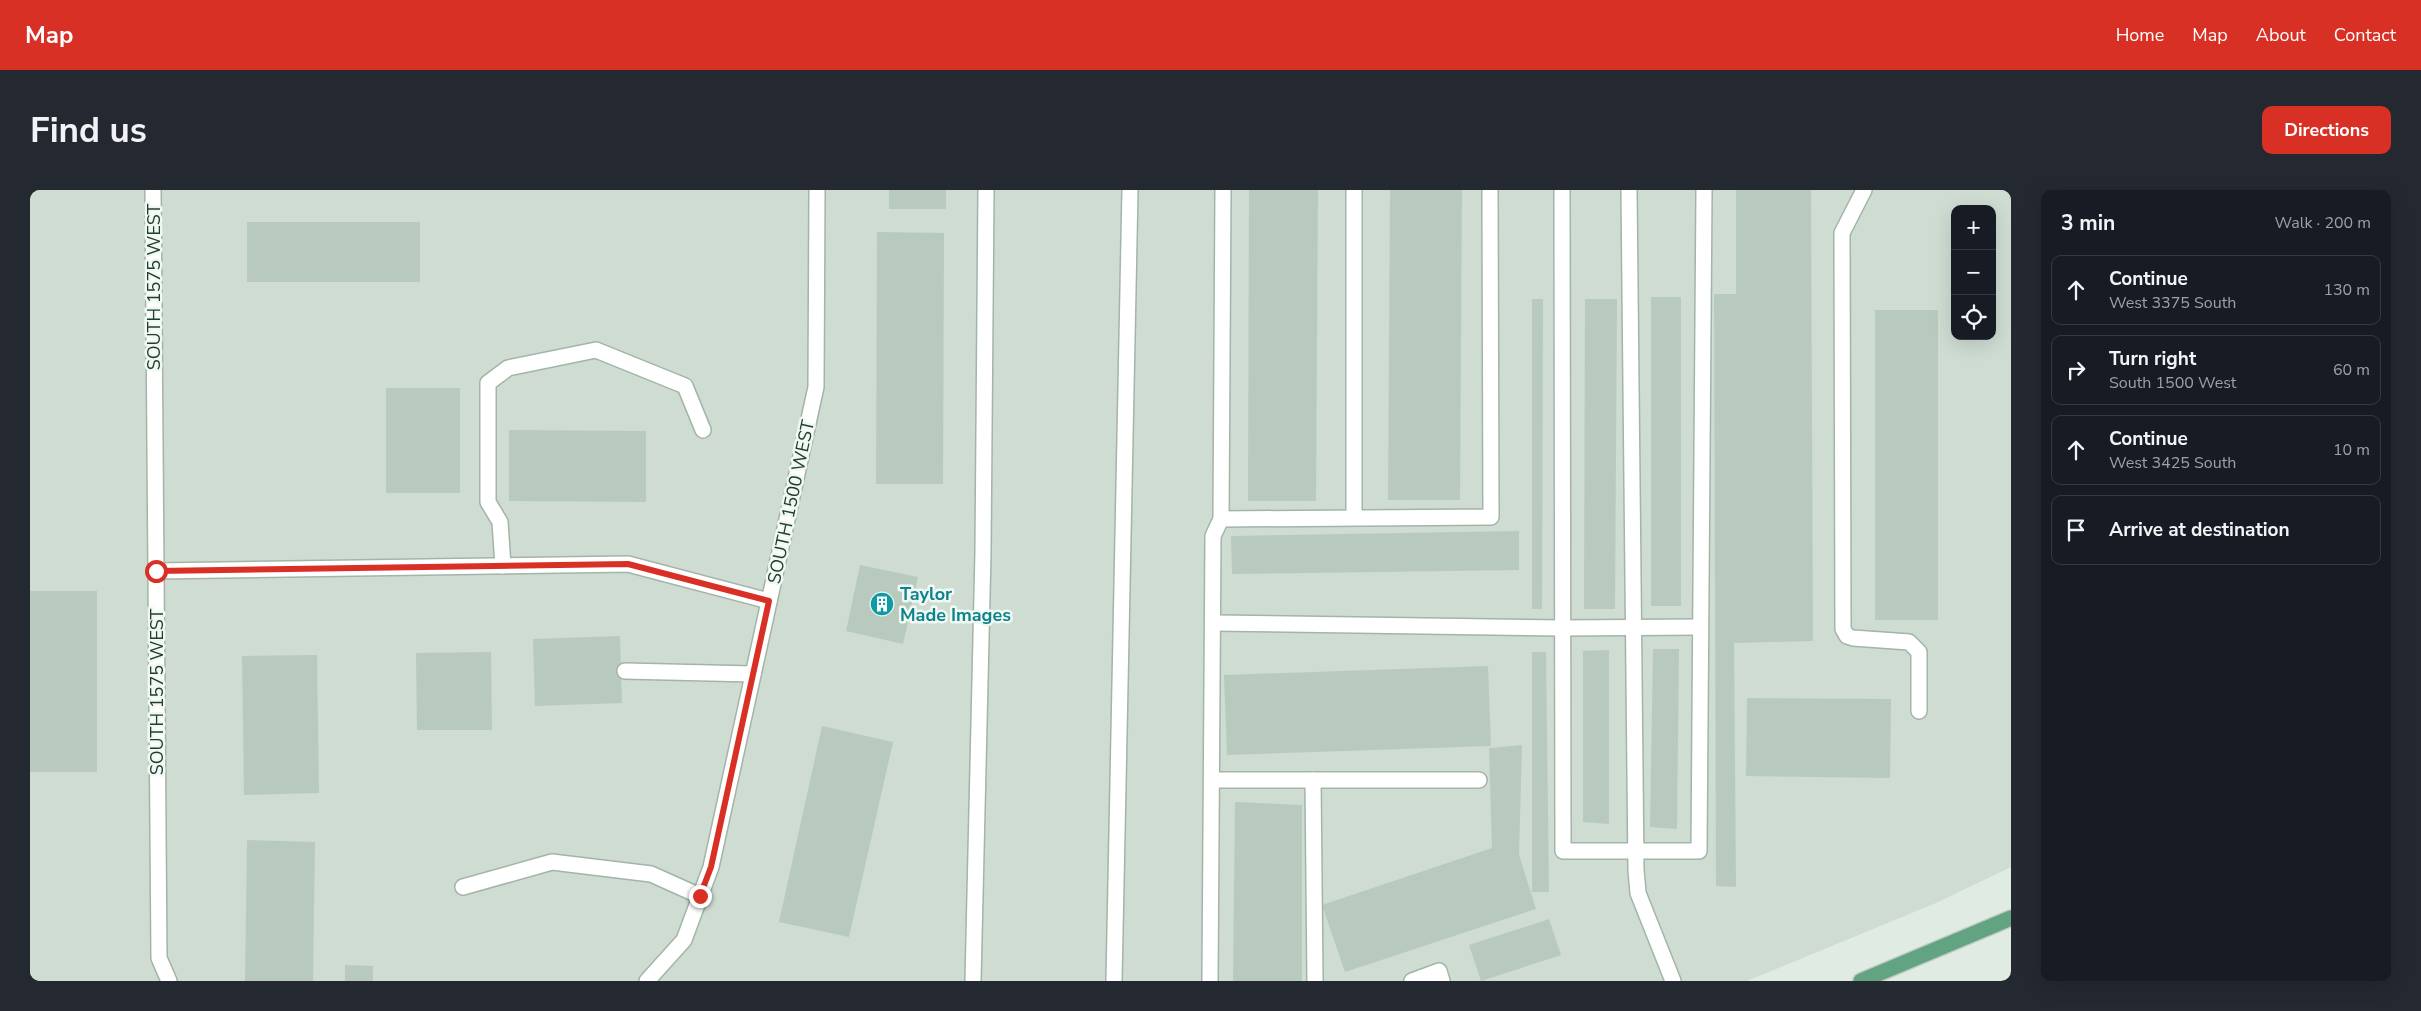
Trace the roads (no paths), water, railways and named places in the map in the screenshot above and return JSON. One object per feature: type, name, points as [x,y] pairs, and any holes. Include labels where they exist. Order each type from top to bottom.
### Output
[{"type":"main road","points":[[1861,981],[2011,918]]},
{"type":"street","name":"SOUTH 1575 WEST","points":[[153,190],[159,958],[169,981]]},
{"type":"street","name":"SOUTH 1500 WEST","points":[[647,981],[684,940],[711,867],[816,387],[817,190]]},
{"type":"street","points":[[973,981],[983,552],[986,190]]},
{"type":"street","points":[[1114,981],[1130,190]]},
{"type":"street","points":[[1210,981],[1214,623],[1213,536],[1221,519],[1222,190]]},
{"type":"street","points":[[1354,190],[1354,518]]},
{"type":"street","points":[[1221,519],[1491,517],[1490,190]]},
{"type":"street","points":[[1562,190],[1563,851],[1699,851],[1704,190]]},
{"type":"street","points":[[1630,190],[1636,850],[1638,893],[1673,981]]},
{"type":"street","points":[[1864,190],[1842,233],[1844,629],[1847,636],[1853,638],[1909,642],[1914,645],[1919,652],[1919,712]]},
{"type":"street","points":[[503,566],[500,522],[488,502],[488,383],[508,368],[596,350],[685,386],[703,430]]},
{"type":"street","points":[[156,571],[628,564],[769,601]]},
{"type":"street","points":[[1214,623],[1562,628],[1700,627]]},
{"type":"street","points":[[625,671],[753,674]]},
{"type":"street","points":[[1212,780],[1479,780]]},
{"type":"street","points":[[1313,780],[1315,981]]},
{"type":"street","points":[[463,887],[552,862],[651,874],[700,896]]},
{"type":"street","points":[[1412,981],[1438,971],[1442,981]]},
{"type":"place","name":"Taylor Made Images","points":[[882,604]]}]
